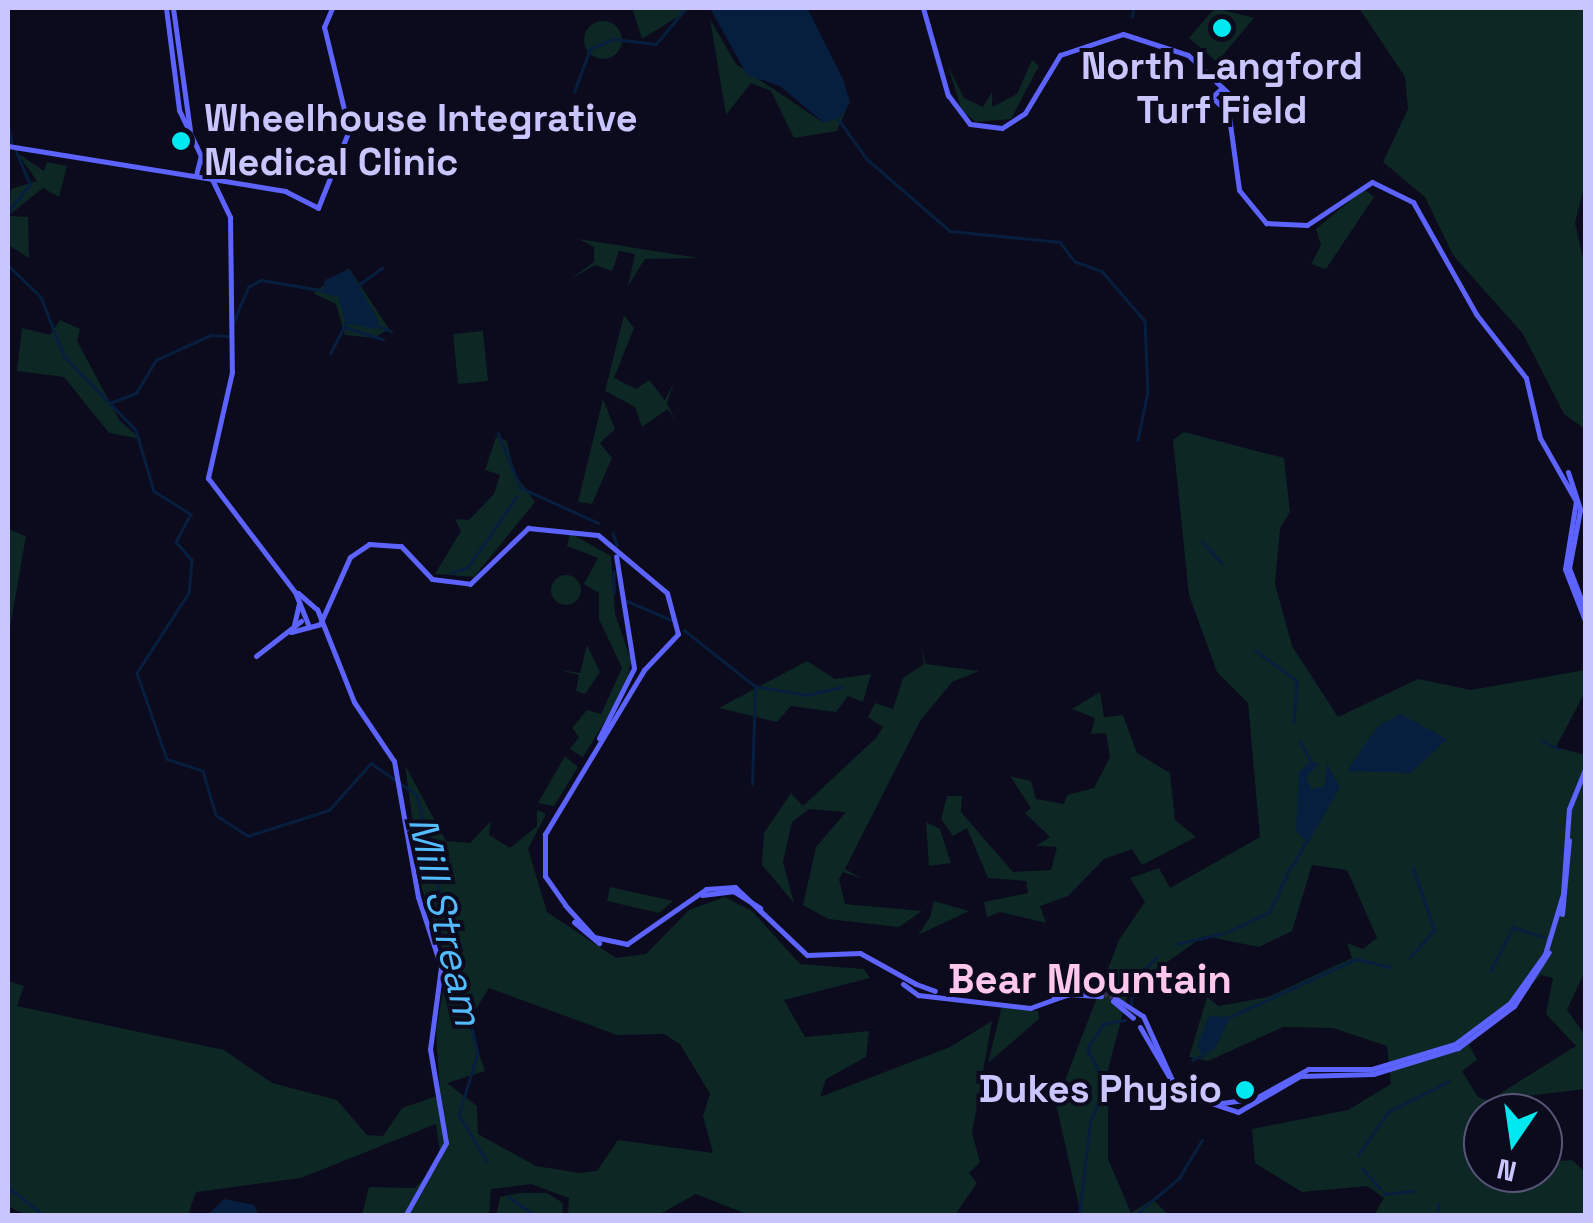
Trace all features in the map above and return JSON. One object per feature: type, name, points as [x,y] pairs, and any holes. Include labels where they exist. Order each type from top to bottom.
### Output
[{"type":"street","points":[[170,8],[192,137],[228,202]]},
{"type":"street","points":[[8,146],[296,193],[318,208],[349,130],[324,27],[332,8]]},
{"type":"street","points":[[923,8],[948,95],[964,120],[994,130],[1020,118],[1060,54],[1117,34],[1170,44],[1213,80],[1227,115],[1242,196],[1266,223],[1307,225],[1365,183],[1410,197],[1476,314],[1518,362],[1538,432],[1576,501],[1565,569],[1586,623]]},
{"type":"street","points":[[1218,90],[1223,104]]},
{"type":"street","points":[[190,176],[202,171],[198,148]]},
{"type":"street","points":[[236,182],[228,202],[232,372],[207,472],[296,594],[311,627],[329,638]]},
{"type":"street","points":[[1538,432],[1579,500],[1569,568],[1586,612]]},
{"type":"street","points":[[289,634],[322,620],[334,603],[350,557],[378,542],[401,546],[432,579],[456,585],[482,580],[528,528],[584,529],[666,593],[678,634],[644,670],[545,834],[540,860],[555,890],[594,937],[627,944],[698,893],[734,887],[807,956],[860,953],[914,987]]},
{"type":"street","points":[[616,553],[634,668],[538,848],[543,878],[565,911],[592,940],[628,948],[700,896],[729,890],[769,916],[805,958],[859,956],[925,991],[1028,1004],[1068,990],[1102,994]]},
{"type":"street","points":[[296,594],[316,609],[398,776],[441,974],[430,1050],[446,1143],[405,1216]]},
{"type":"street","points":[[289,634],[300,614],[296,594]]},
{"type":"street","points":[[256,656],[289,634],[304,617],[334,603]]},
{"type":"street","points":[[1232,1106],[1308,1068],[1361,1070],[1428,1055],[1510,1004],[1553,934],[1568,815],[1586,767]]},
{"type":"street","points":[[1114,1000],[1142,1025],[1172,1080],[1203,1099],[1232,1106],[1309,1074],[1365,1075],[1437,1057],[1514,1006],[1544,964],[1563,909],[1571,816],[1586,776]]},
{"type":"green space","points":[[632,8],[684,8],[687,11],[642,39]]},
{"type":"green space","name":"North Langford Turf Field","points":[[1215,8],[1254,18],[1217,62],[1189,38]]},
{"type":"green space","points":[[1359,8],[1585,8],[1586,179],[1575,223],[1585,267],[1585,429],[1564,414],[1523,334],[1453,255],[1425,197],[1383,162],[1408,109],[1405,77]]},
{"type":"green space","points":[[710,19],[736,64],[824,123],[849,103],[837,131],[794,138],[771,91],[751,83],[726,115]]},
{"type":"green space","points":[[603,21],[616,27],[622,40],[616,53],[603,59],[590,53],[584,40],[590,27]]},
{"type":"green space","points":[[1032,60],[1039,66],[1011,119],[976,122],[962,111],[948,66],[964,98],[983,107],[992,92],[992,107],[1017,94]]},
{"type":"green space","points":[[17,153],[44,171],[47,162],[67,166],[59,197],[43,188],[8,216],[11,189],[37,181]]},
{"type":"green space","points":[[1364,189],[1374,197],[1326,269],[1311,264],[1321,245],[1316,229]]},
{"type":"green space","points":[[10,216],[28,217],[29,258],[8,245]]},
{"type":"green space","points":[[579,239],[699,258],[645,259],[628,286],[635,254],[619,251],[612,271],[595,265],[569,280],[594,262],[594,247]]},
{"type":"green space","points":[[349,268],[389,329],[374,338],[345,335],[336,304],[313,293]]},
{"type":"green space","points":[[624,315],[634,328],[614,378],[636,389],[649,380],[665,400],[674,382],[667,403],[676,422],[668,409],[642,427],[635,407],[605,391]]},
{"type":"green space","points":[[60,320],[80,329],[77,341],[120,421],[141,439],[109,433],[64,377],[17,371],[22,328],[50,335]]},
{"type":"green space","points":[[483,331],[488,381],[458,384],[453,334]]},
{"type":"green space","points":[[603,399],[615,429],[600,443],[612,458],[592,504],[578,502]]},
{"type":"green space","points":[[1184,432],[1284,458],[1290,512],[1280,528],[1275,584],[1292,646],[1338,717],[1418,679],[1471,690],[1585,670],[1585,692],[1556,747],[1585,755],[1585,971],[1567,1010],[1585,1035],[1585,1089],[1501,1093],[1576,1046],[1546,1014],[1553,978],[1541,975],[1469,1045],[1477,1060],[1462,1071],[1476,1093],[1463,1093],[1463,1193],[1563,1193],[1563,1161],[1572,1160],[1585,1172],[1585,1215],[1374,1215],[1384,1198],[1367,1186],[1302,1192],[1255,1163],[1252,1129],[1348,1110],[1391,1084],[1387,1046],[1333,1028],[1283,1027],[1208,1061],[1189,1057],[1207,997],[1219,1006],[1268,997],[1352,958],[1347,943],[1363,949],[1377,938],[1347,870],[1312,865],[1292,931],[1259,947],[1204,936],[1129,989],[1108,1070],[1108,1159],[1131,1213],[1153,1199],[1168,1215],[1081,1215],[1056,1104],[1119,940],[1145,902],[1130,878],[1159,868],[1170,888],[1260,837],[1248,703],[1217,672],[1189,595],[1173,440]]},
{"type":"green space","points":[[496,437],[507,441],[514,472],[535,502],[474,577],[435,574],[461,531],[455,519],[469,520],[494,494],[500,475],[485,470]]},
{"type":"green space","points":[[8,529],[26,536],[8,639]]},
{"type":"green space","points":[[570,533],[611,556],[615,614],[631,660],[626,687],[583,757],[570,749],[579,737],[572,728],[587,710],[601,714],[622,668],[599,619],[599,593],[584,584],[598,558],[567,546]]},
{"type":"green space","points":[[566,575],[580,584],[581,590],[572,604],[566,605],[552,596],[551,590],[560,576]]},
{"type":"green space","points":[[587,645],[600,672],[585,694],[576,691],[579,675],[560,670],[580,673]]},
{"type":"green space","points":[[921,646],[926,664],[979,671],[952,682],[920,721],[845,869],[863,879],[843,872],[839,879],[845,904],[922,911],[899,927],[828,919],[803,905],[816,847],[846,812],[809,809],[792,822],[783,862],[794,903],[762,865],[764,833],[791,793],[803,806],[876,738],[883,727],[868,717],[875,703],[893,709],[903,678],[924,664]]},
{"type":"green space","points":[[807,661],[835,679],[871,674],[863,702],[848,696],[836,712],[791,706],[777,722],[719,708]]},
{"type":"green space","points":[[1100,692],[1104,717],[1123,715],[1137,753],[1170,773],[1175,820],[1196,837],[1142,865],[1132,849],[1104,859],[1068,896],[1040,906],[1046,923],[1000,912],[987,917],[984,902],[1028,893],[1026,881],[988,878],[967,828],[953,836],[941,819],[947,796],[962,796],[961,812],[1013,872],[1051,870],[1057,847],[1036,846],[1050,837],[1025,813],[1031,808],[1010,776],[1031,781],[1036,799],[1064,804],[1067,795],[1094,788],[1110,757],[1106,733],[1091,734],[1095,718],[1072,709]]},
{"type":"green space","points":[[565,756],[578,767],[554,806],[538,803]]},
{"type":"green space","points":[[405,765],[446,841],[470,843],[491,821],[489,835],[510,848],[537,826],[537,810],[546,814],[528,849],[547,912],[616,958],[646,954],[689,910],[725,897],[752,911],[800,964],[864,969],[870,978],[784,1000],[805,1037],[869,1031],[866,1057],[826,1079],[820,1097],[950,1047],[992,1021],[972,1133],[980,1162],[969,1173],[977,1183],[955,1215],[749,1215],[696,1194],[658,1215],[568,1215],[569,1198],[531,1184],[491,1189],[489,1215],[362,1215],[369,1187],[415,1188],[441,1160],[436,1124],[301,1178],[196,1192],[188,1215],[26,1215],[8,1206],[8,981],[24,986],[17,1006],[224,1050],[272,1083],[337,1100],[367,1135],[383,1136],[402,1108],[440,1095],[436,1031],[448,963],[422,889]],"holes":[[[489,988],[617,1035],[664,1034],[680,1044],[710,1094],[703,1116],[713,1153],[618,1140],[597,1171],[580,1173],[536,1166],[478,1134],[477,1106],[447,1083],[485,1071],[468,1022]]]},
{"type":"green space","points":[[926,822],[940,829],[951,863],[929,866]]},
{"type":"green space","points":[[610,887],[673,901],[659,913],[607,901]]},
{"type":"green space","points":[[934,901],[969,911],[918,935],[930,917]]},
{"type":"green space","points":[[1002,1006],[1038,1011],[1039,1019],[988,1063]]},
{"type":"green space","points":[[547,1193],[563,1203],[562,1215],[496,1216],[500,1197]]},
{"type":"water","points":[[710,8],[807,8],[843,79],[850,102],[841,117],[824,123],[780,86],[747,75]]},
{"type":"water","points":[[349,269],[379,322],[376,329],[346,323],[338,297],[322,293],[325,280]]},
{"type":"water","points":[[1400,714],[1447,739],[1411,773],[1347,771],[1377,727]]},
{"type":"water","points":[[1311,761],[1319,764],[1306,777],[1311,789],[1325,786],[1327,763],[1340,787],[1308,843],[1296,830],[1299,772]]},
{"type":"water","points":[[1209,1016],[1230,1017],[1215,1049],[1202,1055],[1197,1046]]},
{"type":"water","points":[[224,1199],[254,1205],[258,1214],[208,1215]]},
{"type":"waterway","points":[[574,92],[590,49],[614,39],[656,44],[686,8]]},
{"type":"waterway","points":[[1132,17],[1133,8]]},
{"type":"waterway","points":[[839,120],[867,159],[950,231],[1060,242],[1073,259]]},
{"type":"waterway","name":"Mill Stream","points":[[8,123],[12,143]]},
{"type":"waterway","name":"Mill Stream","points":[[8,211],[30,185],[15,150]]},
{"type":"waterway","points":[[1074,261],[1102,271],[1145,321],[1148,392],[1138,440]]},
{"type":"waterway","name":"Mill Stream","points":[[8,265],[41,297],[64,356],[136,430],[154,491],[191,514],[176,542],[192,560],[189,593],[137,673],[167,759],[203,771],[216,815],[248,836],[329,810],[371,763],[417,795],[478,1053],[459,1115],[487,1161]]},
{"type":"waterway","points":[[357,286],[382,268]]},
{"type":"waterway","points":[[233,323],[248,287],[261,280],[320,290]]},
{"type":"waterway","points":[[330,354],[346,323]]},
{"type":"waterway","points":[[379,326],[391,331]]},
{"type":"waterway","points":[[345,327],[383,339]]},
{"type":"waterway","points":[[110,403],[136,393],[156,360],[211,335],[232,336]]},
{"type":"waterway","points":[[498,433],[521,488],[599,523]]},
{"type":"waterway","points":[[451,573],[468,567],[517,496]]},
{"type":"waterway","points":[[613,533],[617,545]]},
{"type":"waterway","points":[[1202,541],[1222,563]]},
{"type":"waterway","points":[[614,572],[614,593]]},
{"type":"waterway","points":[[627,601],[674,621]]},
{"type":"waterway","points":[[684,630],[755,686],[807,695],[842,687]]},
{"type":"waterway","points":[[1255,650],[1297,681],[1294,722]]},
{"type":"waterway","points":[[752,784],[755,688]]},
{"type":"waterway","points":[[1541,740],[1559,749]]},
{"type":"waterway","points":[[1300,741],[1311,761]]},
{"type":"waterway","points":[[1296,860],[1305,842]]},
{"type":"waterway","points":[[1287,872],[1295,862]]},
{"type":"waterway","points":[[1410,957],[1434,930],[1413,869]]},
{"type":"waterway","points":[[1228,932],[1269,912],[1287,875]]},
{"type":"waterway","points":[[1490,972],[1513,927],[1544,937]]},
{"type":"waterway","points":[[1176,944],[1224,933]]},
{"type":"waterway","points":[[1131,1004],[1133,980],[1157,957]]},
{"type":"waterway","points":[[1230,1017],[1356,959],[1390,967]]},
{"type":"waterway","points":[[1079,1216],[1090,1121],[1106,1087],[1087,1049],[1103,1024],[1125,1020]]},
{"type":"waterway","points":[[1192,1060],[1203,1055]]},
{"type":"waterway","points":[[1358,1155],[1388,1112],[1449,1081]]},
{"type":"waterway","points":[[1134,1216],[1179,1178],[1202,1140]]},
{"type":"waterway","points":[[1362,1168],[1380,1188]]},
{"type":"waterway","points":[[8,1187],[45,1216]]},
{"type":"waterway","points":[[1383,1194],[1414,1191]]},
{"type":"waterway","name":"Mill Stream","points":[[509,1197],[536,1216]]},
{"type":"waterway","points":[[1438,1204],[1438,1211]]},
{"type":"tunnel","points":[[1103,993],[1115,998]]},
{"type":"place","name":"North Langford Turf Field","points":[[1222,28]]},
{"type":"place","name":"Wheelhouse Integrative Medical Clinic","points":[[181,141]]},
{"type":"place","name":"Dukes Physio","points":[[1245,1090]]},
{"type":"district","name":"Bear Mountain","points":[[1090,980]]}]
